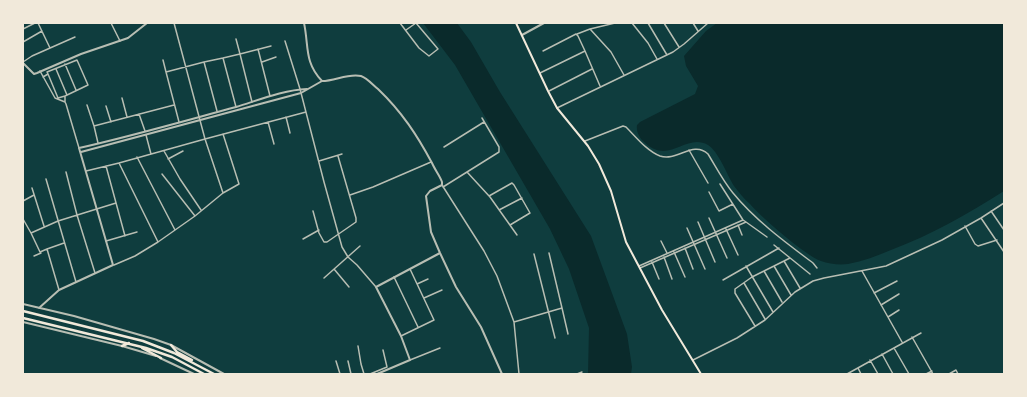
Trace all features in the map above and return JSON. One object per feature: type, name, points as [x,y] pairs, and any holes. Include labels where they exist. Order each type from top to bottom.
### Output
[{"type":"highway","points":[[23,312],[137,339],[174,353],[214,374]]},
{"type":"highway","points":[[23,318],[129,343],[152,350],[204,374]]},
{"type":"highway","points":[[122,346],[129,343]]},
{"type":"highway","points":[[171,345],[178,352],[207,370]]},
{"type":"highway","points":[[139,346],[161,358]]},
{"type":"main road","points":[[516,23],[557,108],[585,142],[596,159],[611,191],[626,242],[662,310],[701,374]]},
{"type":"street","points":[[23,29],[35,23]]},
{"type":"street","points":[[38,23],[50,48]]},
{"type":"street","points":[[111,23],[120,41]]},
{"type":"street","points":[[23,58],[24,62],[34,74],[81,54],[120,41],[135,33],[147,23]]},
{"type":"street","points":[[174,23],[205,139],[223,193]]},
{"type":"street","points":[[304,23],[307,54],[314,74],[322,82]]},
{"type":"street","points":[[400,23],[425,54],[428,56],[431,55],[438,49],[416,23],[406,30]]},
{"type":"street","points":[[522,35],[544,23]]},
{"type":"street","points":[[547,23],[552,23]]},
{"type":"street","points":[[543,51],[590,29],[616,23]]},
{"type":"street","points":[[632,23],[648,43],[657,59]]},
{"type":"street","points":[[648,23],[667,55]]},
{"type":"street","points":[[664,23],[679,48]]},
{"type":"street","points":[[693,23],[698,31]]},
{"type":"street","points":[[557,108],[667,55],[689,41],[708,23]]},
{"type":"street","points":[[590,29],[611,52],[624,76]]},
{"type":"street","points":[[23,42],[42,31]]},
{"type":"street","points":[[577,34],[600,86]]},
{"type":"street","points":[[24,62],[50,48],[75,38]]},
{"type":"street","points":[[236,39],[252,102]]},
{"type":"street","points":[[284,41],[300,89],[342,247],[348,257],[376,286],[401,336],[410,360]]},
{"type":"street","points":[[166,72],[271,46]]},
{"type":"street","points":[[258,49],[270,96]]},
{"type":"street","points":[[540,73],[584,51]]},
{"type":"street","points":[[262,62],[276,57]]},
{"type":"street","points":[[223,58],[236,107]]},
{"type":"street","points":[[43,77],[48,74],[47,72],[76,60],[88,85],[58,98],[48,74]]},
{"type":"street","points":[[163,60],[179,122]]},
{"type":"street","points":[[204,62],[217,111]]},
{"type":"street","points":[[65,64],[76,90]]},
{"type":"street","points":[[55,68],[66,95],[65,102],[81,152],[113,265]]},
{"type":"street","points":[[548,91],[592,69]]},
{"type":"street","points":[[40,72],[55,98],[65,102]]},
{"type":"street","points":[[79,148],[236,107],[270,96],[307,88],[322,82],[349,76],[362,76],[387,98],[415,132],[442,180],[443,186],[484,251],[497,276],[514,322],[519,374]]},
{"type":"street","points":[[81,152],[301,93],[307,88]]},
{"type":"street","points":[[122,98],[127,117]]},
{"type":"street","points":[[87,105],[98,143]]},
{"type":"street","points":[[94,126],[174,105]]},
{"type":"street","points":[[106,106],[111,122]]},
{"type":"street","points":[[86,170],[137,158],[306,112]]},
{"type":"street","points":[[139,114],[145,131]]},
{"type":"street","points":[[286,117],[290,133]]},
{"type":"street","points":[[482,118],[500,150],[467,172],[443,186],[429,192],[426,198],[431,232],[440,253],[456,287],[482,327],[502,374]]},
{"type":"street","points":[[268,122],[274,144]]},
{"type":"street","points":[[444,147],[484,122]]},
{"type":"street","points":[[585,142],[623,126],[660,156],[673,156],[696,148],[704,151],[708,154],[727,185],[744,206],[813,262],[817,268]]},
{"type":"street","points":[[39,308],[59,290],[135,256],[158,242],[195,216],[223,193],[239,184],[223,134]]},
{"type":"street","points":[[146,135],[151,154]]},
{"type":"street","points":[[163,150],[201,210]]},
{"type":"street","points":[[689,150],[708,183]]},
{"type":"street","points":[[168,159],[183,151]]},
{"type":"street","points":[[319,161],[342,154]]},
{"type":"street","points":[[313,211],[324,242],[327,242],[356,222],[350,195],[338,156]]},
{"type":"street","points":[[137,158],[175,230]]},
{"type":"street","points":[[119,162],[158,242]]},
{"type":"street","points":[[350,195],[373,187],[431,162]]},
{"type":"street","points":[[106,166],[125,236]]},
{"type":"street","points":[[66,172],[77,215],[95,273]]},
{"type":"street","points":[[467,172],[489,196],[517,235]]},
{"type":"street","points":[[162,174],[195,216]]},
{"type":"street","points":[[46,179],[76,282]]},
{"type":"street","points":[[489,196],[512,183],[514,185],[530,213],[510,225]]},
{"type":"street","points":[[720,184],[743,220],[766,237]]},
{"type":"street","points":[[32,188],[44,226]]},
{"type":"street","points":[[709,192],[720,211],[733,204]]},
{"type":"street","points":[[23,201],[34,195]]},
{"type":"street","points":[[499,210],[522,198]]},
{"type":"street","points":[[693,360],[737,338],[765,320],[782,302],[800,288],[813,281],[886,266],[904,259],[981,218],[1004,203]]},
{"type":"street","points":[[31,233],[58,221],[116,204]]},
{"type":"street","points":[[991,211],[1004,230]]},
{"type":"street","points":[[709,218],[727,258]]},
{"type":"street","points":[[981,218],[1003,247],[1004,252]]},
{"type":"street","points":[[23,219],[40,253]]},
{"type":"street","points":[[705,238],[743,220]]},
{"type":"street","points":[[698,222],[715,262]]},
{"type":"street","points":[[652,261],[664,258],[693,243],[746,222]]},
{"type":"street","points":[[738,225],[742,235]]},
{"type":"street","points":[[966,226],[975,244],[978,246],[997,240]]},
{"type":"street","points":[[687,228],[705,269]]},
{"type":"street","points":[[725,228],[738,255]]},
{"type":"street","points":[[303,239],[319,230]]},
{"type":"street","points":[[106,241],[137,232]]},
{"type":"street","points":[[661,241],[667,253]]},
{"type":"street","points":[[34,256],[64,242]]},
{"type":"street","points":[[639,267],[667,253],[674,252],[693,243]]},
{"type":"street","points":[[774,245],[810,274]]},
{"type":"street","points":[[324,278],[360,246]]},
{"type":"street","points":[[684,248],[693,269]]},
{"type":"street","points":[[723,280],[779,248]]},
{"type":"street","points":[[47,249],[59,290]]},
{"type":"street","points":[[674,252],[685,278]]},
{"type":"street","points":[[376,286],[410,270],[440,253]]},
{"type":"street","points":[[549,253],[568,334]]},
{"type":"street","points":[[534,254],[550,311],[555,338]]},
{"type":"street","points":[[664,258],[672,279]]},
{"type":"street","points":[[755,326],[735,291],[736,288],[752,277],[790,258]]},
{"type":"street","points":[[652,261],[659,279]]},
{"type":"street","points":[[784,261],[800,288]]},
{"type":"street","points":[[746,266],[773,312]]},
{"type":"street","points":[[774,266],[791,295]]},
{"type":"street","points":[[334,269],[349,286]]},
{"type":"street","points":[[401,336],[434,320],[410,270]]},
{"type":"street","points":[[764,271],[782,302]]},
{"type":"street","points":[[862,271],[902,343]]},
{"type":"street","points":[[394,277],[418,328]]},
{"type":"street","points":[[417,284],[428,279]]},
{"type":"street","points":[[874,293],[897,281]]},
{"type":"street","points":[[744,283],[765,320]]},
{"type":"street","points":[[424,298],[442,290]]},
{"type":"street","points":[[881,305],[899,294]]},
{"type":"street","points":[[23,304],[142,335],[171,345],[224,374]]},
{"type":"street","points":[[514,322],[562,308]]},
{"type":"street","points":[[888,317],[899,310]]},
{"type":"street","points":[[23,322],[122,346],[161,358],[194,374]]},
{"type":"street","points":[[847,374],[921,333]]},
{"type":"street","points":[[912,337],[933,374]]},
{"type":"street","points":[[358,346],[364,374]]},
{"type":"street","points":[[370,374],[377,373],[440,348]]},
{"type":"street","points":[[894,348],[908,374]]},
{"type":"street","points":[[384,350],[387,368]]},
{"type":"street","points":[[882,354],[893,374]]},
{"type":"street","points":[[870,360],[878,374]]},
{"type":"street","points":[[336,361],[340,374]]},
{"type":"street","points":[[348,361],[351,374]]},
{"type":"street","points":[[858,368],[861,374]]},
{"type":"street","points":[[948,374],[956,370],[958,374]]},
{"type":"street","points":[[926,374],[932,371]]},
{"type":"street","points":[[578,374],[582,372]]},
{"type":"water","points":[[423,23],[457,23],[471,42],[500,92],[591,236],[627,334],[632,367],[631,374],[588,374],[589,328],[569,269],[550,229],[455,65]]},
{"type":"water","points":[[717,23],[1004,23],[1004,191],[935,231],[865,260],[848,264],[834,264],[814,258],[784,236],[746,200],[734,186],[716,153],[708,145],[700,142],[692,143],[661,151],[652,148],[640,138],[638,134],[637,125],[640,122],[695,94],[698,86],[686,66],[684,56],[706,31]]}]
